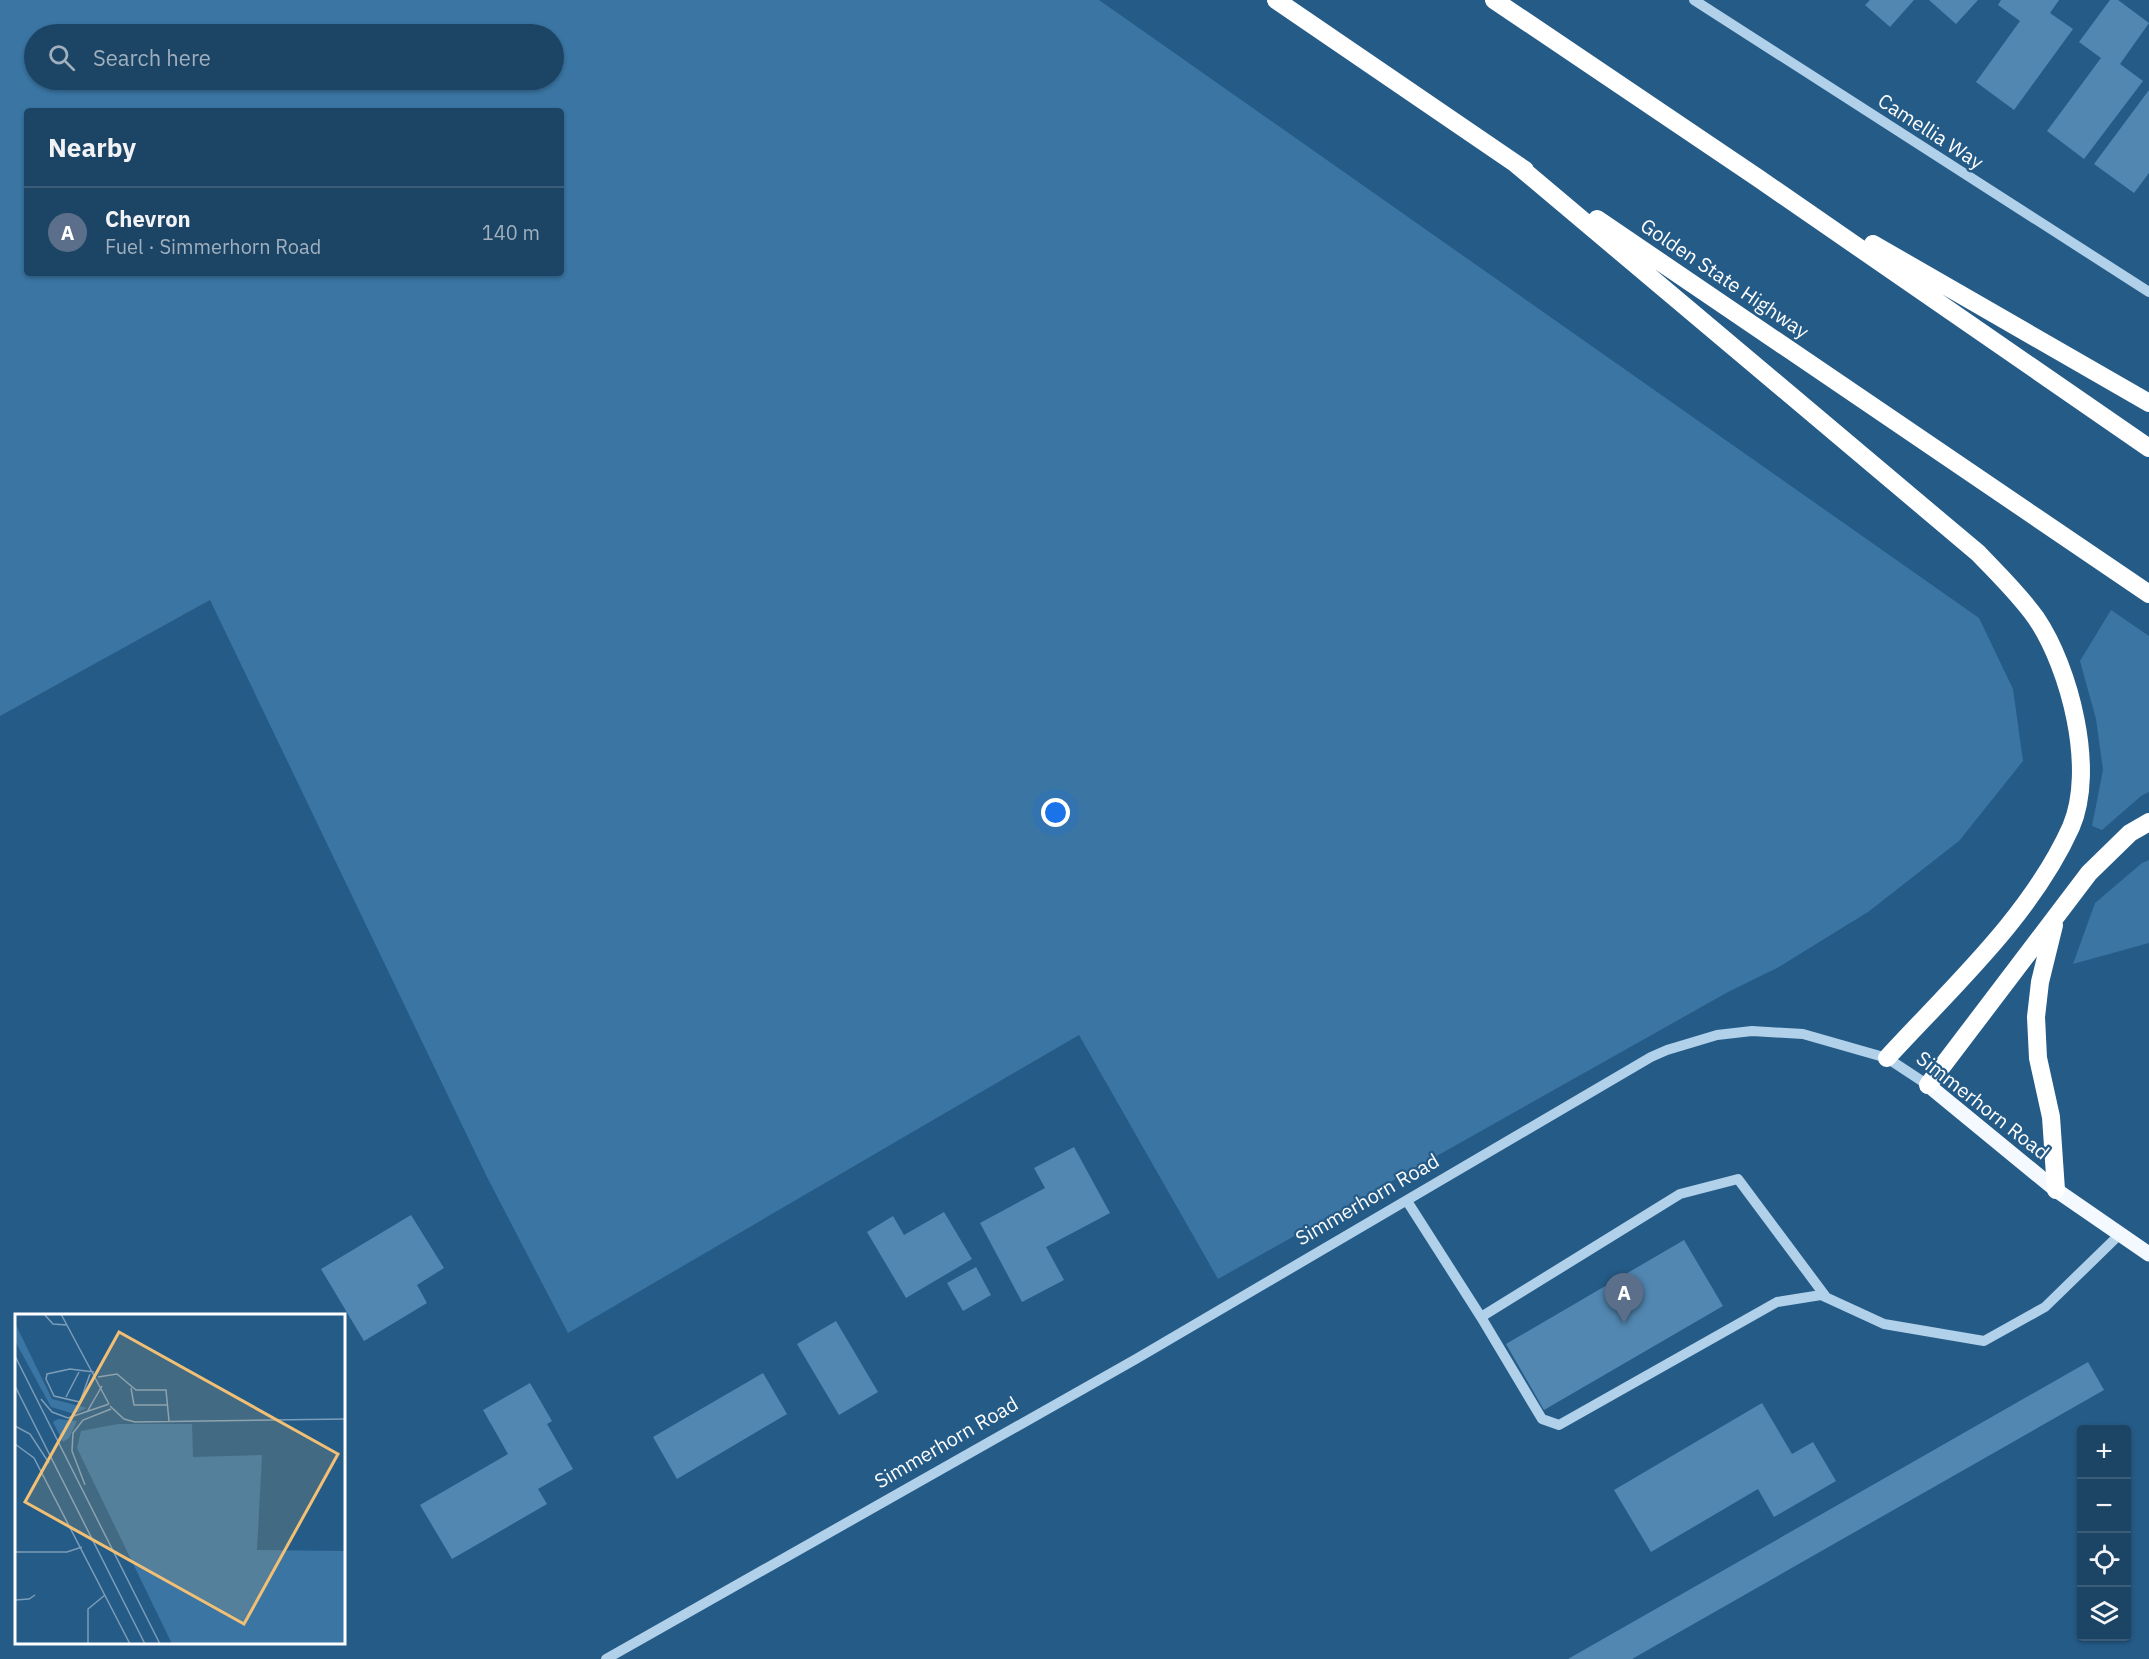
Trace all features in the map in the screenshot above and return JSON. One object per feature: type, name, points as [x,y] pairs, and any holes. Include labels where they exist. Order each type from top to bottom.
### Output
[{"type":"highway","name":"Golden State Highway","points":[[1276,0],[2149,594]]},
{"type":"highway","points":[[1494,0],[1758,178],[2149,448]]},
{"type":"highway","points":[[1516,164],[1978,554],[2005,580],[2036,619],[2060,662],[2076,718],[2082,780],[2072,825],[2025,906],[1887,1058]]},
{"type":"highway","points":[[1758,178],[2149,403]]},
{"type":"highway","points":[[1928,1085],[2089,873],[2130,833],[2149,822]]},
{"type":"highway","points":[[2056,916],[2040,982],[2036,1017],[2038,1058],[2051,1117],[2056,1190]]},
{"type":"main road","name":"Simmerhorn Road","points":[[1928,1085],[2056,1190],[2149,1254]]},
{"type":"street","name":"Camellia Way","points":[[1694,0],[2149,292]]},
{"type":"street","name":"Simmerhorn Road","points":[[606,1659],[1116,1371],[1651,1057],[1717,1035],[1752,1031],[1803,1034],[1887,1058],[1928,1085]]},
{"type":"street","points":[[1482,1317],[1680,1194],[1738,1179],[1826,1298]]},
{"type":"street","points":[[1407,1201],[1482,1317],[1542,1419],[1559,1425],[1777,1302],[1821,1295],[1884,1324],[1984,1341],[2045,1307],[2119,1235]]},
{"type":"shaded area","points":[[0,0],[1099,0],[1979,618],[2013,689],[2023,761],[1959,841],[1868,912],[1777,968],[1728,992],[1218,1279],[1079,1035],[568,1333],[487,1177],[210,600],[0,716]]},
{"type":"shaded area","points":[[2111,610],[2149,636],[2149,792],[2141,796],[2102,830],[2092,826],[2103,770],[2096,719],[2080,661]]},
{"type":"shaded area","points":[[2149,860],[2149,943],[2073,964],[2095,903],[2142,863]]},
{"type":"building","points":[[1870,0],[1914,0],[1890,27],[1865,5]]},
{"type":"building","points":[[1929,0],[1978,0],[1956,24]]},
{"type":"building","points":[[2001,0],[2059,0],[2050,13],[2073,29],[2014,110],[1976,82],[2020,21],[1998,5]]},
{"type":"building","points":[[2110,0],[2118,0],[2149,23],[2120,64],[2143,81],[2084,159],[2047,131],[2101,58],[2079,42]]},
{"type":"building","points":[[2149,90],[2149,173],[2134,193],[2094,164]]},
{"type":"building","points":[[1074,1147],[1110,1213],[1046,1247],[1064,1280],[1022,1302],[980,1223],[1045,1188],[1034,1168]]},
{"type":"building","points":[[944,1212],[972,1259],[906,1298],[867,1232],[893,1216],[904,1235]]},
{"type":"building","points":[[411,1215],[444,1268],[417,1285],[427,1303],[364,1341],[321,1269]]},
{"type":"building","points":[[1684,1240],[1723,1306],[1544,1410],[1506,1344]]},
{"type":"building","points":[[976,1267],[991,1295],[963,1311],[947,1283]]},
{"type":"building","points":[[836,1321],[878,1392],[839,1415],[797,1344]]},
{"type":"building","points":[[2088,1362],[2104,1390],[1632,1659],[1568,1659]]},
{"type":"building","points":[[763,1373],[787,1414],[677,1479],[653,1437]]},
{"type":"building","points":[[530,1383],[552,1421],[547,1424],[573,1469],[538,1489],[547,1504],[452,1559],[420,1505],[508,1454],[483,1410]]},
{"type":"building","points":[[1762,1403],[1792,1454],[1813,1442],[1836,1481],[1774,1517],[1758,1489],[1651,1552],[1614,1490]]},
{"type":"place","name":"Chevron","points":[[1624,1323]]}]
